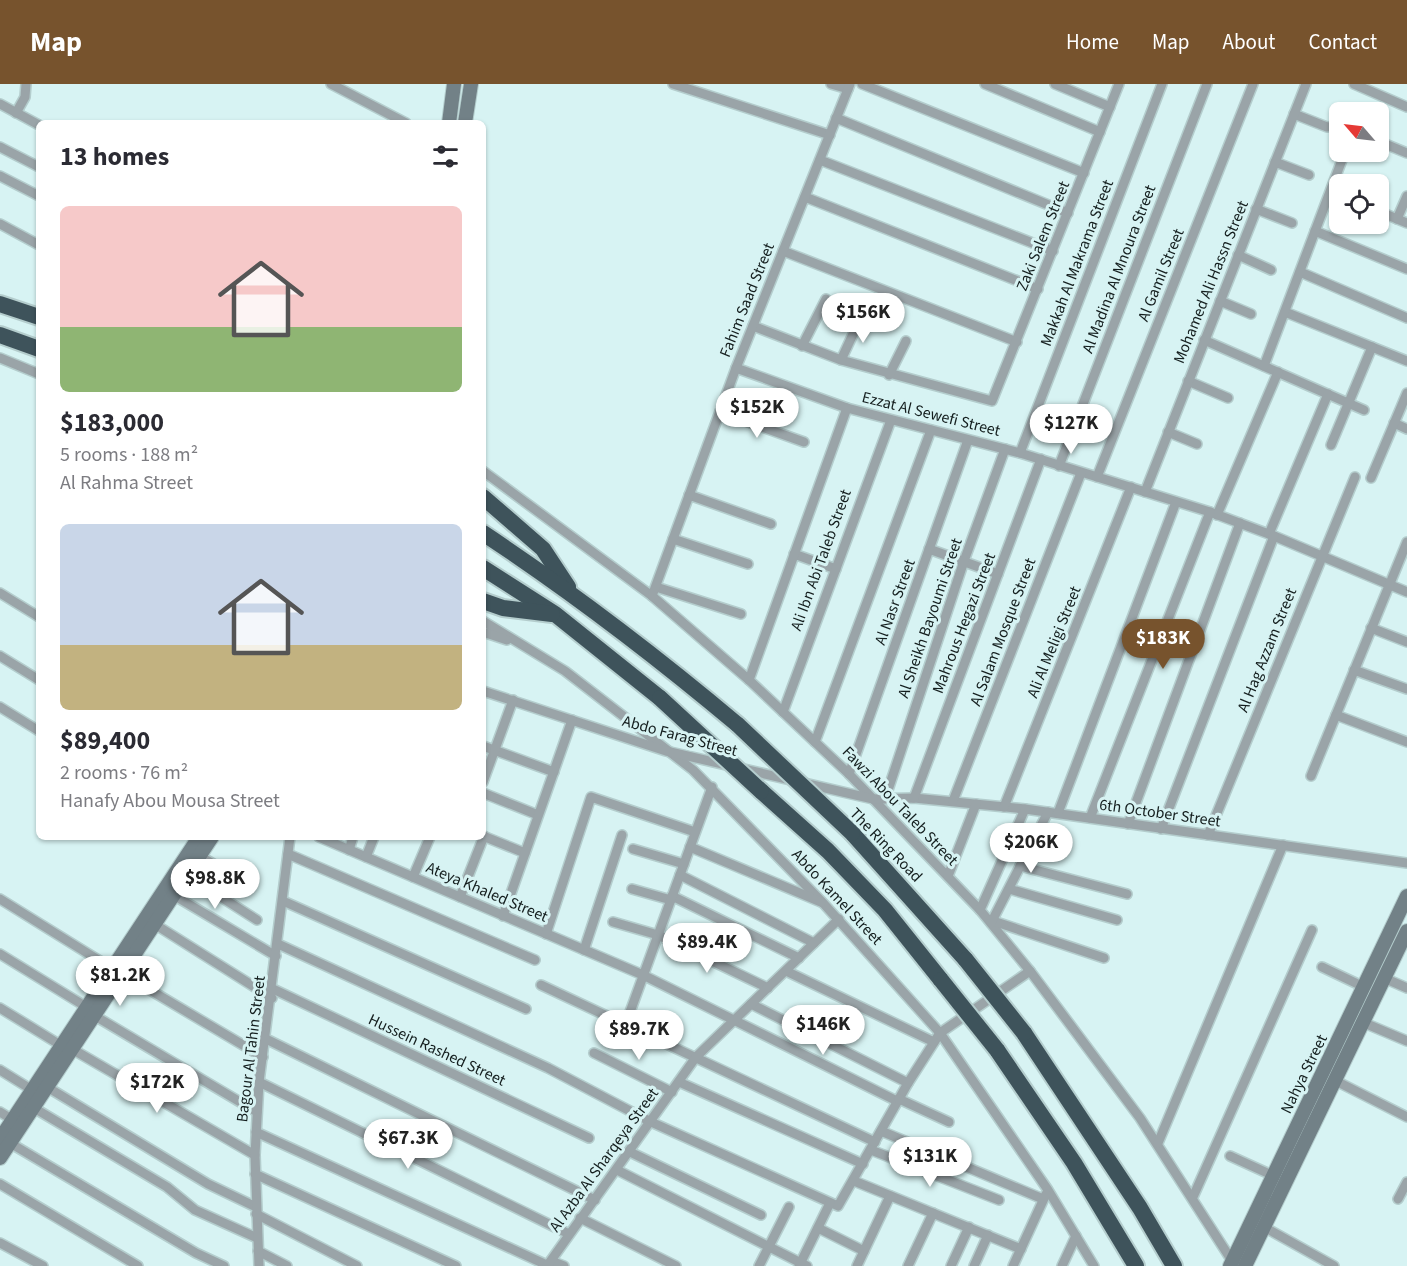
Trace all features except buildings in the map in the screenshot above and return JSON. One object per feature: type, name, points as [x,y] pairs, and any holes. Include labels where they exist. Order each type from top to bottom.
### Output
[{"type":"highway","points":[[0,304],[36,316]]},
{"type":"highway","points":[[0,335],[36,348]]},
{"type":"highway","points":[[486,500],[543,549],[570,591]]},
{"type":"highway","name":"The Ring Road","points":[[486,535],[570,591],[680,676],[738,724],[852,833],[966,960],[1024,1033],[1128,1189],[1174,1266]]},
{"type":"highway","points":[[486,570],[555,614],[660,698],[828,851],[877,902],[997,1050],[1074,1163],[1136,1266]]},
{"type":"highway","points":[[486,602],[503,608],[555,614]]},
{"type":"main road","points":[[449,120],[454,84]]},
{"type":"main road","points":[[465,120],[471,84]]},
{"type":"main road","points":[[5,1141],[39,1095],[67,1048],[118,972],[197,840]]},
{"type":"main road","points":[[118,972],[156,925],[210,840]]},
{"type":"main road","name":"Nahya Street","points":[[1236,1265],[1264,1227],[1334,1080],[1364,987],[1407,896]]},
{"type":"main road","name":"Nahya Street","points":[[1236,1265],[1274,1176],[1344,1045],[1362,1022],[1407,931]]},
{"type":"main road","points":[[0,1158],[13,1120],[39,1095]]},
{"type":"street","points":[[16,113],[25,97],[26,84]]},
{"type":"street","points":[[331,84],[400,120]]},
{"type":"street","points":[[673,84],[830,135]]},
{"type":"street","points":[[831,84],[849,87]]},
{"type":"street","points":[[862,84],[1084,173]]},
{"type":"street","points":[[985,84],[1100,132]]},
{"type":"street","points":[[1055,84],[1110,107]]},
{"type":"street","name":"Zaki Salem Street","points":[[889,375],[989,401],[994,398],[1119,84]]},
{"type":"street","name":"Makkah Al Makrama Street","points":[[1020,453],[1162,84]]},
{"type":"street","name":"Al Madina Al Mnoura Street","points":[[1059,466],[1207,84]]},
{"type":"street","name":"Al Gamil Street","points":[[1097,477],[1253,84]]},
{"type":"street","name":"Mohamed Ali Hassn Street","points":[[1145,492],[1306,84]]},
{"type":"street","points":[[1354,84],[1407,107]]},
{"type":"street","name":"Fahim Saad Street","points":[[654,591],[736,368],[849,87]]},
{"type":"street","points":[[0,104],[36,123]]},
{"type":"street","points":[[1294,114],[1329,127]]},
{"type":"street","points":[[836,118],[1068,213]]},
{"type":"street","points":[[1389,146],[1407,153]]},
{"type":"street","points":[[0,147],[36,165]]},
{"type":"street","points":[[820,160],[1053,251]]},
{"type":"street","points":[[1275,162],[1309,176]]},
{"type":"street","points":[[0,176],[36,194]]},
{"type":"street","points":[[1397,219],[1407,196]]},
{"type":"street","points":[[805,197],[1038,289]]},
{"type":"street","points":[[1264,366],[1315,231],[1329,202]]},
{"type":"street","points":[[1256,209],[1292,223]]},
{"type":"street","points":[[1389,216],[1407,223]]},
{"type":"street","points":[[0,224],[36,243]]},
{"type":"street","points":[[1315,231],[1407,269]]},
{"type":"street","points":[[783,251],[1017,342]]},
{"type":"street","points":[[1238,255],[1271,270]]},
{"type":"street","points":[[1300,272],[1407,318]]},
{"type":"street","points":[[802,346],[826,300]]},
{"type":"street","points":[[1220,301],[1251,314]]},
{"type":"street","points":[[1285,312],[1407,361]]},
{"type":"street","points":[[841,360],[861,317]]},
{"type":"street","points":[[753,326],[802,346],[889,375],[906,341]]},
{"type":"street","points":[[1204,340],[1364,410]]},
{"type":"street","points":[[1331,445],[1372,347]]},
{"type":"street","points":[[0,358],[36,373]]},
{"type":"street","name":"Ezzat Al Sewefi Street","points":[[736,368],[846,408],[1041,459],[1240,523],[1407,592]]},
{"type":"street","points":[[1090,818],[1213,514],[1278,372]]},
{"type":"street","points":[[1188,381],[1228,398]]},
{"type":"street","points":[[1371,478],[1407,393]]},
{"type":"street","points":[[1161,829],[1271,535],[1328,394]]},
{"type":"street","points":[[749,680],[846,408]]},
{"type":"street","points":[[720,412],[804,442]]},
{"type":"street","name":"Ali Ibn Abi Taleb Street","points":[[783,712],[891,420]]},
{"type":"street","points":[[1394,423],[1407,429]]},
{"type":"street","points":[[815,742],[931,430]]},
{"type":"street","points":[[1168,432],[1197,444]]},
{"type":"street","name":"Al Nasr Street","points":[[849,774],[969,440]]},
{"type":"street","name":"Al Sheikh Bayoumi Street","points":[[885,798],[964,561],[1005,449]]},
{"type":"street","name":"Mahrous Hegazi Street","points":[[914,798],[1041,459]]},
{"type":"street","name":"Fawzi Abou Taleb Street","points":[[486,473],[654,591],[849,774],[992,922],[1158,1143],[1236,1265]]},
{"type":"street","name":"Al Salam Mosque Street","points":[[953,801],[1081,473]]},
{"type":"street","name":"Al Hag Azzam Street","points":[[1208,835],[1355,477]]},
{"type":"street","name":"Ali Al Meligi Street","points":[[1004,807],[1131,488]]},
{"type":"street","points":[[689,495],[771,524]]},
{"type":"street","points":[[1104,958],[992,922],[1020,866],[1053,813],[1176,502]]},
{"type":"street","points":[[1128,824],[1240,523]]},
{"type":"street","points":[[673,539],[748,564]]},
{"type":"street","points":[[1311,776],[1407,542]]},
{"type":"street","points":[[929,549],[998,574]]},
{"type":"street","points":[[794,554],[836,568]]},
{"type":"street","points":[[654,591],[741,614]]},
{"type":"street","points":[[0,593],[36,615]]},
{"type":"street","name":"Abdo Kamel Street","points":[[486,623],[526,645],[574,678],[712,787],[824,903],[940,1033],[1094,1266]]},
{"type":"street","points":[[1371,628],[1407,642]]},
{"type":"street","points":[[486,633],[526,645]]},
{"type":"street","points":[[0,656],[36,678]]},
{"type":"street","points":[[1354,670],[1407,689]]},
{"type":"street","name":"Abdo Farag Street","points":[[486,692],[666,751],[873,799]]},
{"type":"street","points":[[486,774],[513,700]]},
{"type":"street","points":[[0,708],[36,729]]},
{"type":"street","points":[[1336,715],[1407,742]]},
{"type":"street","points":[[503,916],[572,720]]},
{"type":"street","points":[[486,747],[554,772]]},
{"type":"street","points":[[626,1023],[712,787]]},
{"type":"street","points":[[486,794],[538,815]]},
{"type":"street","points":[[546,934],[591,797],[696,832]]},
{"type":"street","name":"6th October Street","points":[[873,799],[914,798],[1025,809],[1407,862]]},
{"type":"street","points":[[948,876],[976,804]]},
{"type":"street","points":[[980,910],[1025,809]]},
{"type":"street","points":[[584,950],[622,835]]},
{"type":"street","points":[[486,837],[525,853]]},
{"type":"street","name":"Bagour Al Tahin Street","points":[[259,1266],[255,1155],[259,1082],[272,994],[290,840]]},
{"type":"street","name":"Ateya Khaled Street","points":[[326,840],[643,975],[898,1100],[949,1122]]},
{"type":"street","points":[[349,850],[352,840]]},
{"type":"street","points":[[366,857],[373,840]]},
{"type":"street","points":[[413,877],[429,840]]},
{"type":"street","points":[[460,897],[482,840]]},
{"type":"street","points":[[1158,1143],[1283,844]]},
{"type":"street","points":[[690,847],[824,903]]},
{"type":"street","points":[[633,849],[684,864]]},
{"type":"street","points":[[288,854],[535,960]]},
{"type":"street","points":[[200,856],[246,884]]},
{"type":"street","points":[[1020,866],[1127,894]]},
{"type":"street","points":[[680,875],[814,943]]},
{"type":"street","points":[[188,876],[258,920]]},
{"type":"street","points":[[632,889],[671,898],[799,958]]},
{"type":"street","points":[[1009,889],[1117,920]]},
{"type":"street","points":[[175,896],[276,956]]},
{"type":"street","points":[[0,899],[118,972],[263,1057]]},
{"type":"street","points":[[283,901],[526,1009]]},
{"type":"street","name":"Al Azba Al Sharqeya Street","points":[[548,1264],[696,1057],[839,919]]},
{"type":"street","points":[[613,922],[658,935],[768,988]]},
{"type":"street","name":"Hussein Rashed Street","points":[[156,925],[272,994],[589,1138]]},
{"type":"street","points":[[1193,1197],[1312,930]]},
{"type":"street","points":[[278,944],[548,1068],[651,1122],[833,1204],[840,1205],[898,1100],[940,1033],[1030,970]]},
{"type":"street","points":[[0,954],[257,1113]]},
{"type":"street","points":[[1322,967],[1364,987]]},
{"type":"street","points":[[786,971],[934,1042]]},
{"type":"street","points":[[1384,978],[1407,988]]},
{"type":"street","points":[[541,985],[626,1023],[873,1146],[999,1200]]},
{"type":"street","points":[[751,1004],[908,1083]]},
{"type":"street","points":[[0,1008],[255,1155]]},
{"type":"street","points":[[1362,1022],[1407,1041]]},
{"type":"street","points":[[266,1040],[595,1200]]},
{"type":"street","points":[[594,1053],[672,1092]]},
{"type":"street","points":[[0,1070],[39,1095],[195,1210],[257,1238]]},
{"type":"street","points":[[1334,1080],[1407,1117]]},
{"type":"street","points":[[259,1082],[569,1234]]},
{"type":"street","points":[[679,1082],[863,1164]]},
{"type":"street","points":[[39,1095],[357,1266]]},
{"type":"street","points":[[0,1112],[13,1120]]},
{"type":"street","points":[[881,1131],[1046,1195],[1013,1266]]},
{"type":"street","points":[[256,1132],[548,1264],[564,1266]]},
{"type":"street","points":[[5,1141],[196,1253],[224,1266]]},
{"type":"street","points":[[630,1152],[761,1215]]},
{"type":"street","points":[[1230,1156],[1274,1176]]},
{"type":"street","points":[[616,1170],[802,1265],[818,1228],[833,1204]]},
{"type":"street","points":[[255,1174],[456,1266]]},
{"type":"street","points":[[854,1181],[1021,1248]]},
{"type":"street","points":[[1398,1199],[1407,1182]]},
{"type":"street","points":[[0,1184],[138,1266]]},
{"type":"street","points":[[857,1266],[890,1196]]},
{"type":"street","points":[[759,1266],[789,1207]]},
{"type":"street","points":[[908,1266],[933,1213]]},
{"type":"street","points":[[580,1218],[658,1262],[676,1266]]},
{"type":"street","points":[[951,1266],[969,1227]]},
{"type":"street","points":[[1264,1227],[1334,1266]]},
{"type":"street","points":[[818,1228],[864,1251]]},
{"type":"street","points":[[974,1266],[988,1235]]},
{"type":"street","points":[[1062,1266],[1076,1236]]},
{"type":"street","points":[[0,1243],[27,1262],[43,1266]]},
{"type":"street","points":[[258,1251],[287,1266]]}]
